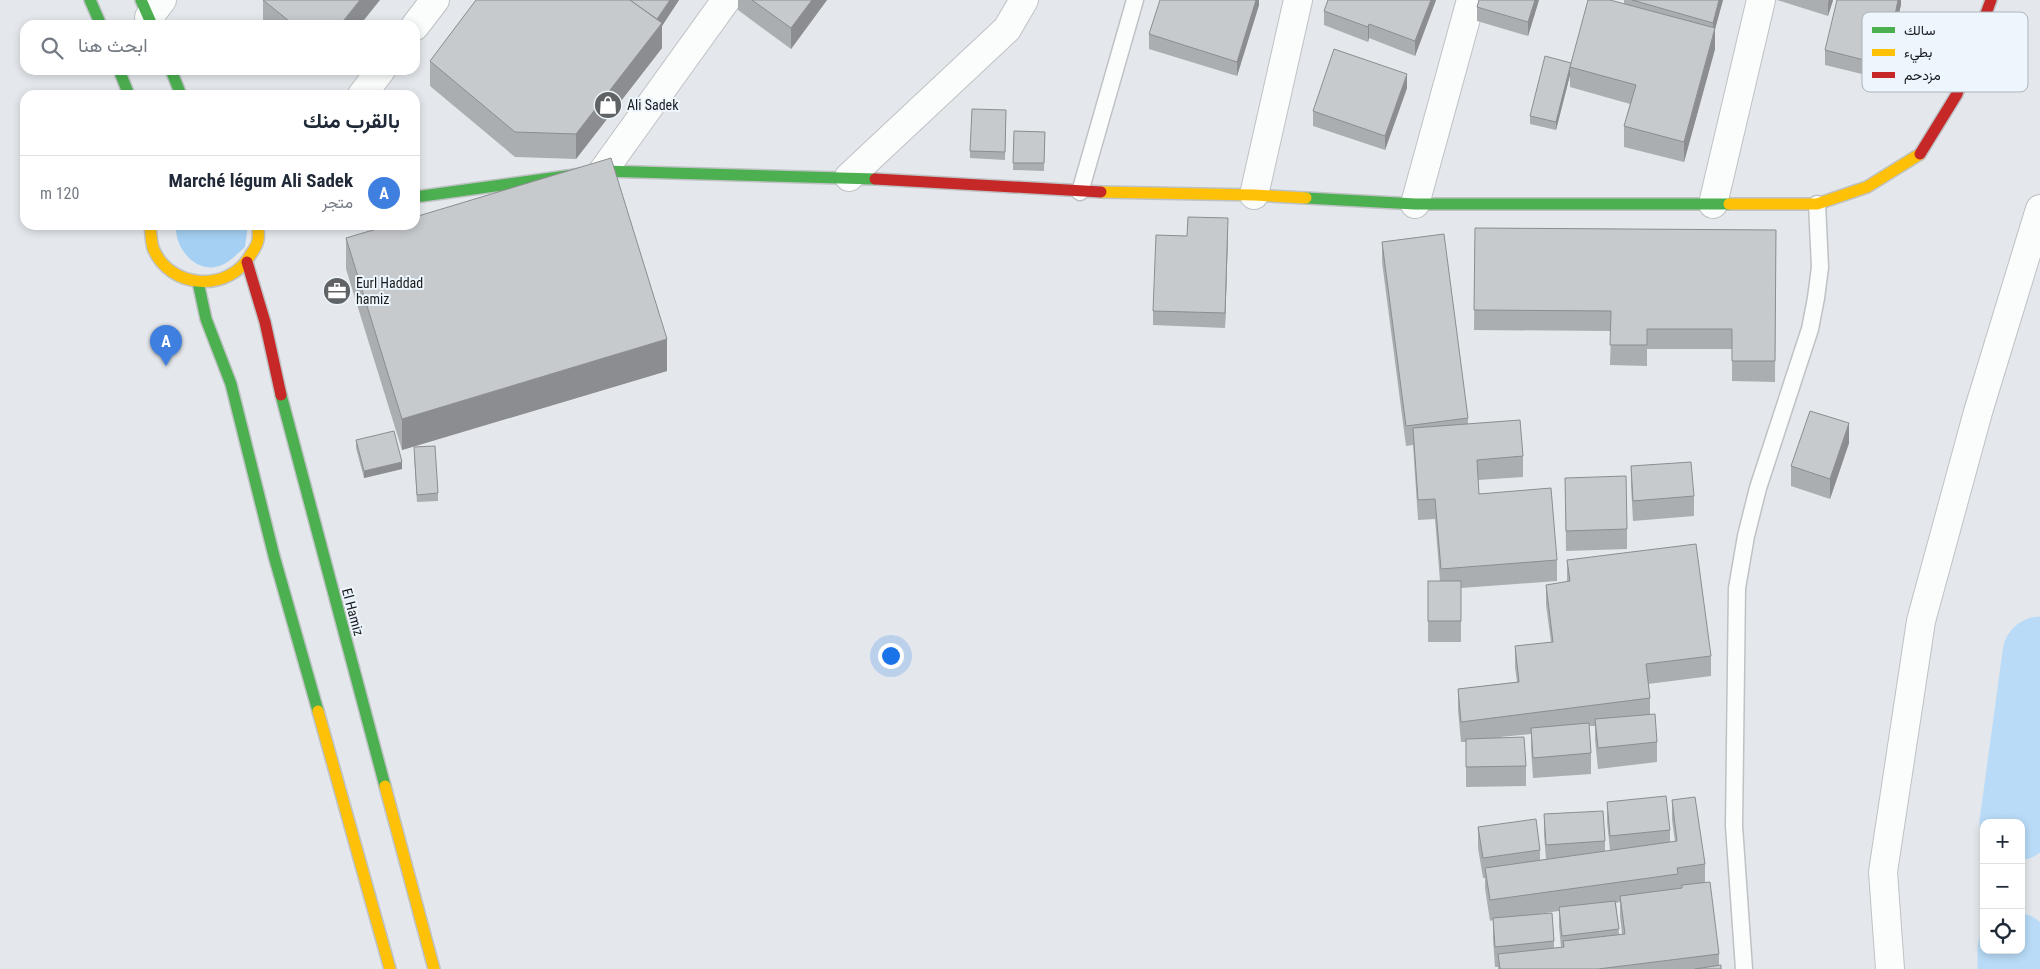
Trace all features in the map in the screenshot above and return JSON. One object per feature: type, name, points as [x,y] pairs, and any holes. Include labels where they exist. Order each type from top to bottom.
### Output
[{"type":"main road","points":[[90,0],[99,20]]},
{"type":"main road","points":[[1987,12],[1991,0]]},
{"type":"main road","points":[[121,75],[127,90]]},
{"type":"main road","points":[[173,75],[179,90]]},
{"type":"main road","points":[[420,196],[603,172],[849,177],[1080,192],[1254,195],[1415,204],[1817,204],[1867,187],[1918,156],[1958,92]]},
{"type":"main road","points":[[151,230],[153,247],[163,264],[179,276],[198,282],[225,279],[247,262],[258,242],[258,230]]},
{"type":"main road","name":"El Hamiz","points":[[247,262],[266,322],[275,371],[317,536],[434,969]]},
{"type":"main road","points":[[198,282],[206,319],[231,384],[274,556],[390,969]]},
{"type":"street","points":[[420,20],[435,0]]},
{"type":"street","points":[[603,172],[726,0]]},
{"type":"street","points":[[849,177],[1007,29],[1024,0]]},
{"type":"street","points":[[1254,195],[1298,0]]},
{"type":"street","points":[[1415,204],[1472,0]]},
{"type":"street","points":[[1713,204],[1761,0]]},
{"type":"street","points":[[366,90],[377,75]]},
{"type":"street","points":[[1890,969],[1883,872],[1921,621],[1978,412],[2040,209]]},
{"type":"lane","points":[[1080,192],[1135,0]]},
{"type":"lane","points":[[1744,969],[1734,826],[1737,588],[1746,536],[1758,488],[1810,329],[1820,267],[1820,235],[1817,204]]},
{"type":"shaded area","points":[[176,230],[247,230],[245,247],[232,259],[215,267],[206,267],[190,259],[184,252]]},
{"type":"building","points":[[263,0],[360,0],[344,20],[288,20]]},
{"type":"building","points":[[476,0],[630,0],[662,23],[576,134],[515,132],[430,61]]},
{"type":"building","points":[[630,0],[670,0],[657,19]]},
{"type":"building","points":[[752,0],[812,0],[791,28]]},
{"type":"building","points":[[1160,0],[1256,0],[1237,62],[1149,34]]},
{"type":"building","points":[[1328,0],[1431,0],[1415,41],[1369,24],[1368,27],[1324,11]]},
{"type":"building","points":[[1479,0],[1535,0],[1528,22],[1477,7]]},
{"type":"building","points":[[1588,0],[1610,0],[1715,28],[1684,142],[1624,126],[1636,85],[1570,67]]},
{"type":"building","points":[[1632,0],[1719,0],[1713,23]]},
{"type":"building","points":[[1837,0],[1898,0],[1896,12],[1862,12],[1862,59],[1825,50]]},
{"type":"building","points":[[1334,49],[1407,74],[1385,136],[1313,111]]},
{"type":"building","points":[[1545,56],[1571,63],[1556,122],[1530,116]]},
{"type":"building","points":[[972,109],[1006,110],[1005,152],[970,151]]},
{"type":"building","points":[[1014,131],[1045,132],[1044,163],[1013,163]]},
{"type":"building","points":[[611,158],[667,339],[402,419],[346,238],[373,230],[420,230],[420,215]]},
{"type":"building","points":[[1188,217],[1228,218],[1225,313],[1153,311],[1156,235],[1187,236]]},
{"type":"building","points":[[1475,228],[1776,230],[1775,361],[1732,361],[1732,329],[1647,329],[1647,345],[1610,345],[1611,311],[1474,310]]},
{"type":"building","points":[[1444,234],[1468,418],[1406,426],[1382,242]]},
{"type":"building","points":[[1810,411],[1849,423],[1830,479],[1791,466]]},
{"type":"building","points":[[1520,420],[1523,456],[1477,460],[1479,494],[1551,488],[1557,560],[1441,569],[1435,499],[1418,500],[1413,428]]},
{"type":"building","points":[[394,431],[402,462],[364,471],[356,440]]},
{"type":"building","points":[[435,446],[438,493],[417,495],[414,447]]},
{"type":"building","points":[[1691,462],[1694,496],[1633,501],[1631,466]]},
{"type":"building","points":[[1626,476],[1627,529],[1566,531],[1565,478]]},
{"type":"building","points":[[1696,544],[1711,656],[1646,664],[1650,698],[1461,722],[1458,689],[1519,682],[1515,646],[1553,642],[1546,585],[1570,581],[1567,560]]},
{"type":"building","points":[[1428,581],[1461,581],[1461,621],[1428,621]]},
{"type":"building","points":[[1655,714],[1657,742],[1598,748],[1595,719]]},
{"type":"building","points":[[1589,723],[1591,753],[1533,758],[1531,728]]},
{"type":"building","points":[[1524,737],[1526,766],[1466,767],[1466,739]]},
{"type":"building","points":[[1666,796],[1670,830],[1610,836],[1607,802]]},
{"type":"building","points":[[1695,797],[1705,864],[1677,868],[1678,874],[1490,900],[1485,868],[1677,841],[1672,800]]},
{"type":"building","points":[[1603,811],[1605,841],[1546,845],[1544,814]]},
{"type":"building","points":[[1536,819],[1540,850],[1483,858],[1478,827]]},
{"type":"building","points":[[1710,882],[1719,954],[1598,969],[1500,969],[1498,954],[1564,947],[1563,941],[1625,934],[1620,896],[1682,888],[1682,885]]},
{"type":"building","points":[[1615,901],[1619,929],[1562,936],[1559,907]]},
{"type":"building","points":[[1552,913],[1554,941],[1495,947],[1493,918]]},
{"type":"building","points":[[1721,965],[1721,969],[1695,969]]},
{"type":"waterway","points":[[2018,819],[2040,654]]},
{"type":"waterway","points":[[2015,954],[2015,969]]},
{"type":"traffic: fast","points":[[90,0],[99,20]]},
{"type":"traffic: fast","points":[[141,0],[150,20]]},
{"type":"traffic: fast","points":[[121,75],[127,90]]},
{"type":"traffic: fast","points":[[173,75],[179,90]]},
{"type":"traffic: fast","points":[[420,196],[603,171],[875,179]]},
{"type":"traffic: fast","points":[[1306,198],[1415,204],[1729,204]]},
{"type":"traffic: fast","points":[[198,282],[206,319],[231,384],[274,556],[318,711]]},
{"type":"traffic: fast","points":[[281,395],[385,786]]},
{"type":"traffic: slow","points":[[1729,204],[1817,204],[1867,187],[1920,154]]},
{"type":"traffic: slow","points":[[1101,192],[1306,198]]},
{"type":"traffic: slow","points":[[150,230],[153,248],[161,262],[173,272],[186,279],[200,281],[215,280],[229,275],[241,267],[257,244],[258,230]]},
{"type":"traffic: slow","points":[[318,711],[390,969]]},
{"type":"traffic: slow","points":[[385,786],[434,969]]},
{"type":"traffic: jam","points":[[1987,12],[1991,0]]},
{"type":"traffic: jam","points":[[1920,154],[1958,92]]},
{"type":"traffic: jam","points":[[875,179],[1101,192]]},
{"type":"traffic: jam","points":[[247,262],[265,322],[281,395]]},
{"type":"place","name":"Ali Sadek","points":[[608,105]]},
{"type":"place","name":"Eurl Haddad hamiz","points":[[337,291]]},
{"type":"place","name":"Marché légum Ali Sadek","points":[[166,366]]}]
